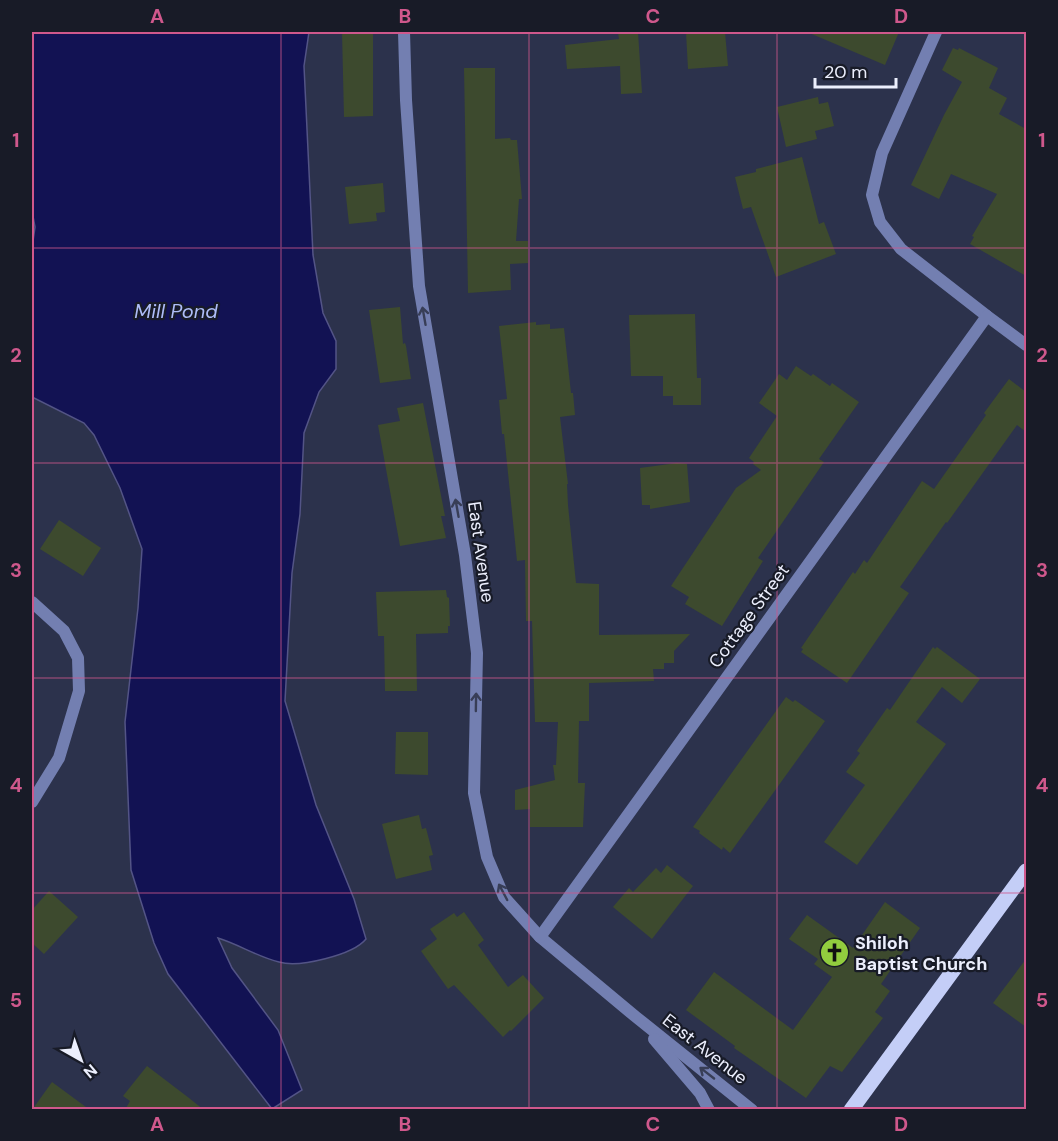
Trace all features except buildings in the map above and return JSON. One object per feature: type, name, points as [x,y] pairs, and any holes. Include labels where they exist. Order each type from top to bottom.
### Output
[{"type":"main road","points":[[851,1110],[1026,871]]},
{"type":"street","name":"East Avenue","points":[[405,32],[406,100],[419,286],[465,555],[477,653],[474,793],[487,857],[504,897],[540,937],[752,1110]]},
{"type":"street","points":[[936,32],[882,153],[872,195],[880,222],[901,249],[1026,345]]},
{"type":"street","name":"Cottage Street","points":[[540,937],[987,316]]},
{"type":"street","points":[[32,602],[64,631],[78,658],[79,691],[58,758],[32,802]]},
{"type":"street","name":"East Avenue","points":[[636,1017],[700,1093],[708,1110]]},
{"type":"water","name":"Mill Pond","points":[[32,32],[309,32],[304,66],[313,255],[323,313],[336,341],[336,369],[319,392],[304,433],[300,514],[292,573],[285,701],[316,805],[354,899],[366,939],[350,950],[325,959],[288,963],[263,957],[218,938],[232,968],[278,1030],[302,1090],[272,1109],[168,974],[154,943],[131,870],[125,722],[142,549],[120,488],[94,435],[84,423],[32,397],[32,248],[35,227],[32,211]]},
{"type":"place","name":"Shiloh Baptist Church","points":[[834,953]]}]
